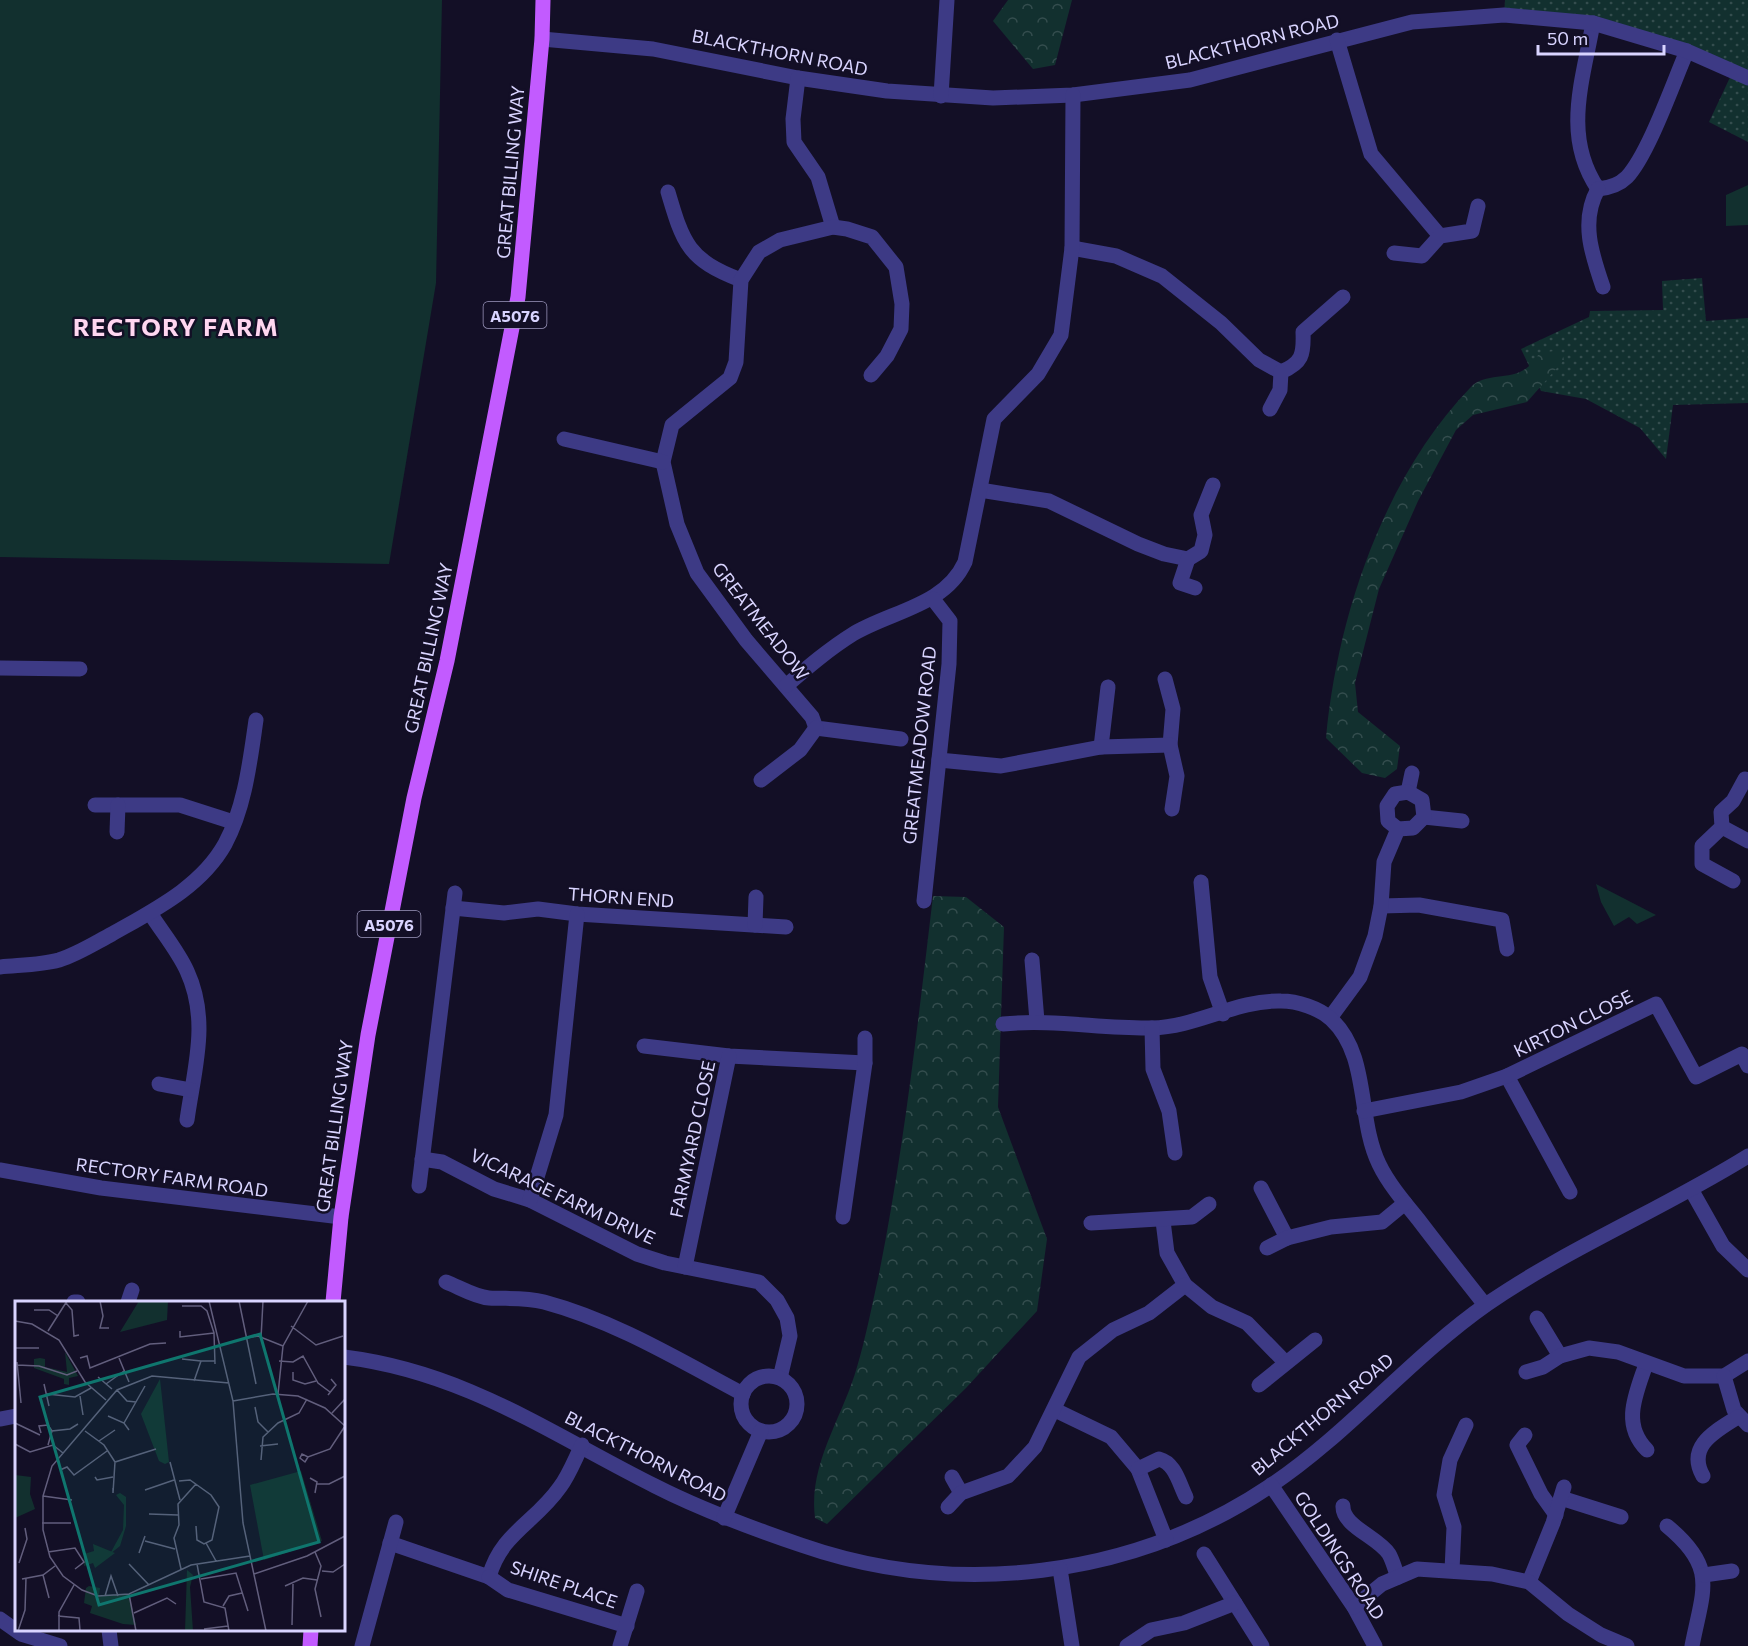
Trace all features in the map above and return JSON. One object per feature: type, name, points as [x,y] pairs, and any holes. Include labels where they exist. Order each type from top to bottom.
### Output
[{"type":"main road","name":"GREAT BILLING WAY","points":[[333,1301],[341,1217],[368,1035],[414,798],[452,634],[518,297],[542,39],[543,0]]},
{"type":"main road","points":[[310,1646],[311,1631]]},
{"type":"street","points":[[942,96],[947,0]]},
{"type":"street","name":"BLACKTHORN ROAD","points":[[542,39],[654,49],[798,78],[887,91],[942,96],[1073,95],[1190,80],[1412,22],[1504,7],[1593,22],[1687,51],[1748,78]]},
{"type":"street","points":[[1593,22],[1577,108],[1578,141],[1582,162],[1598,189]]},
{"type":"street","points":[[1337,40],[1371,154],[1440,236]]},
{"type":"street","points":[[1598,189],[1610,188],[1626,178],[1638,161],[1687,51]]},
{"type":"street","points":[[798,78],[793,119],[794,142],[818,177],[833,227]]},
{"type":"street","points":[[787,685],[852,634],[933,599],[961,572],[965,562],[994,418],[1038,374],[1061,335],[1068,296],[1072,248],[1073,95]]},
{"type":"street","points":[[1598,189],[1592,200],[1589,246],[1604,287]]},
{"type":"street","points":[[668,192],[684,242],[705,262],[741,280]]},
{"type":"street","points":[[1394,253],[1422,256],[1440,236],[1472,231],[1478,206]]},
{"type":"street","name":"GREATMEADOW","points":[[816,728],[812,717],[787,685],[746,640],[697,573],[677,524],[663,462],[672,425],[730,378],[736,362],[741,280],[759,252],[780,240],[833,227],[872,237],[896,267],[902,304],[901,329],[887,356],[871,375]]},
{"type":"street","points":[[1072,248],[1116,256],[1162,276],[1221,323],[1259,360],[1281,372]]},
{"type":"street","points":[[1281,372],[1296,365],[1304,349],[1303,332],[1343,297]]},
{"type":"street","points":[[1270,409],[1280,390],[1281,372]]},
{"type":"street","points":[[564,439],[663,462]]},
{"type":"street","points":[[1195,588],[1180,583],[1188,559],[1201,551],[1205,535],[1201,515],[1213,485]]},
{"type":"street","points":[[980,490],[1049,501],[1164,555],[1188,559]]},
{"type":"street","name":"GREATMEADOW ROAD","points":[[924,901],[949,664],[950,621],[933,599]]},
{"type":"street","points":[[0,668],[80,669]]},
{"type":"street","points":[[1165,679],[1173,709],[1170,745],[1177,776],[1172,809]]},
{"type":"street","points":[[1101,747],[1108,687]]},
{"type":"street","points":[[0,967],[57,960],[150,913],[190,886],[212,864],[226,843],[246,782],[256,720]]},
{"type":"street","points":[[760,780],[800,750],[816,728],[901,739]]},
{"type":"street","points":[[939,760],[1001,766],[1101,747],[1170,745]]},
{"type":"street","points":[[1408,792],[1412,773]]},
{"type":"street","points":[[1722,827],[1720,812],[1733,801],[1745,779]]},
{"type":"street","points":[[1408,792],[1422,800],[1424,817],[1413,828],[1398,829],[1388,820],[1387,806],[1395,794],[1408,792]]},
{"type":"street","points":[[95,805],[180,805],[233,822]]},
{"type":"street","points":[[117,832],[118,805]]},
{"type":"street","points":[[1424,817],[1462,821]]},
{"type":"street","points":[[1722,827],[1748,841]]},
{"type":"street","points":[[1722,827],[1702,846],[1702,864],[1733,880]]},
{"type":"street","points":[[1330,1018],[1360,976],[1375,936],[1382,906],[1384,861],[1398,829]]},
{"type":"street","points":[[1201,882],[1210,977],[1223,1014]]},
{"type":"street","points":[[755,925],[756,897]]},
{"type":"street","name":"THORN END","points":[[422,1159],[454,901],[504,913],[538,909],[577,914],[786,927]]},
{"type":"street","points":[[1382,906],[1419,905],[1502,920],[1507,949]]},
{"type":"street","points":[[150,913],[187,970],[198,1003],[201,1033],[187,1120]]},
{"type":"street","points":[[530,1200],[555,1115],[577,914]]},
{"type":"street","points":[[1032,960],[1037,1021]]},
{"type":"street","points":[[1003,1024],[1037,1021],[1152,1028],[1189,1024],[1252,1004],[1281,1001],[1304,1004],[1330,1018],[1346,1037],[1358,1072],[1364,1111],[1378,1163],[1405,1203],[1485,1305]]},
{"type":"street","name":"KIRTON CLOSE","points":[[1364,1111],[1461,1092],[1507,1076],[1656,1004],[1696,1077],[1742,1054],[1748,1066]]},
{"type":"street","points":[[1152,1028],[1153,1069],[1169,1111],[1175,1153]]},
{"type":"street","points":[[843,1217],[865,1063],[865,1038]]},
{"type":"street","points":[[644,1046],[729,1056]]},
{"type":"street","name":"FARMYARD CLOSE","points":[[685,1267],[729,1056],[865,1063]]},
{"type":"street","name":"KIRTON CLOSE","points":[[1507,1076],[1570,1192]]},
{"type":"street","points":[[159,1084],[191,1090]]},
{"type":"street","name":"BLACKTHORN ROAD","points":[[345,1357],[373,1360],[455,1384],[521,1413],[653,1485],[724,1518],[806,1547],[882,1565],[950,1574],[1007,1574],[1060,1569],[1112,1558],[1166,1540],[1216,1518],[1271,1485],[1485,1305],[1557,1259],[1692,1191],[1748,1156]]},
{"type":"street","points":[[419,1186],[422,1159]]},
{"type":"street","name":"VICARAGE FARM DRIVE","points":[[422,1159],[442,1162],[494,1189],[530,1200],[629,1250],[685,1267],[759,1282],[777,1300],[787,1318],[790,1336],[780,1378]]},
{"type":"street","name":"RECTORY FARM ROAD","points":[[0,1170],[34,1178],[100,1188],[341,1217]]},
{"type":"street","points":[[1261,1188],[1287,1238]]},
{"type":"street","points":[[1692,1191],[1723,1246],[1748,1270]]},
{"type":"street","points":[[1267,1248],[1287,1238],[1331,1227],[1382,1222],[1405,1203]]},
{"type":"street","points":[[1091,1223],[1162,1221],[1192,1217],[1209,1204]]},
{"type":"street","points":[[1162,1221],[1167,1253],[1185,1285],[1212,1307],[1247,1323],[1286,1362]]},
{"type":"street","points":[[446,1282],[487,1298],[510,1297],[542,1302],[579,1314],[632,1335],[743,1394]]},
{"type":"street","points":[[948,1507],[961,1493],[1008,1476],[1035,1447],[1079,1357],[1113,1330],[1149,1313],[1185,1285]]},
{"type":"street","points":[[1537,1318],[1560,1356]]},
{"type":"street","points":[[1259,1385],[1315,1340]]},
{"type":"street","points":[[1526,1372],[1544,1367],[1560,1356],[1589,1348],[1618,1352],[1684,1376],[1724,1376],[1748,1361]]},
{"type":"street","points":[[1646,1364],[1635,1395],[1632,1419],[1636,1436],[1647,1450]]},
{"type":"street","points":[[765,1376],[780,1378],[794,1391],[795,1414],[782,1428],[760,1431],[746,1419],[742,1410],[743,1394],[755,1380],[765,1376]]},
{"type":"street","points":[[1703,1476],[1697,1458],[1699,1447],[1714,1432],[1743,1421],[1724,1376]]},
{"type":"street","points":[[1055,1410],[1111,1437],[1138,1469],[1166,1540]]},
{"type":"street","points":[[1452,1570],[1454,1527],[1444,1495],[1450,1460],[1466,1425]]},
{"type":"street","points":[[724,1518],[760,1431]]},
{"type":"street","points":[[1525,1435],[1517,1445],[1541,1494],[1556,1515]]},
{"type":"street","name":"SHIRE PLACE","points":[[489,1577],[495,1557],[508,1538],[532,1520],[560,1486],[582,1445]]},
{"type":"street","points":[[1138,1469],[1159,1459],[1165,1460],[1171,1465],[1186,1497]]},
{"type":"street","points":[[952,1477],[961,1493]]},
{"type":"street","name":"GOLDINGS ROAD","points":[[1271,1485],[1354,1607],[1375,1646]]},
{"type":"street","points":[[1529,1582],[1563,1493],[1621,1517]]},
{"type":"street","points":[[1343,1506],[1343,1512],[1352,1525],[1373,1537],[1388,1554],[1398,1577]]},
{"type":"street","points":[[362,1646],[396,1522]]},
{"type":"street","points":[[1667,1526],[1686,1542],[1698,1560],[1704,1575],[1692,1646]]},
{"type":"street","name":"SHIRE PLACE","points":[[390,1543],[489,1577],[508,1590],[627,1626]]},
{"type":"street","points":[[1204,1554],[1262,1646]]},
{"type":"street","points":[[1060,1569],[1072,1646]]},
{"type":"street","points":[[1354,1607],[1382,1584],[1417,1569],[1492,1574],[1529,1582],[1576,1619],[1601,1635],[1627,1646]]},
{"type":"street","points":[[1704,1575],[1732,1571]]},
{"type":"street","name":"SHIRE PLACE","points":[[621,1646],[637,1591]]},
{"type":"street","points":[[1126,1646],[1151,1630],[1184,1623],[1235,1603]]},
{"type":"street","points":[[0,1619],[15,1630]]},
{"type":"street","points":[[17,1631],[60,1646]]},
{"type":"street","points":[[109,1631],[111,1646]]},
{"type":"green space","points":[[0,0],[442,0],[436,283],[389,564],[0,557]]},
{"type":"green space","points":[[1008,0],[1072,0],[1055,65],[1033,69],[993,21]]},
{"type":"green space","points":[[1505,0],[1748,0],[1748,142],[1709,122],[1733,71],[1593,23],[1504,15]]},
{"type":"green space","points":[[1748,185],[1748,225],[1726,226],[1726,195]]},
{"type":"green space","points":[[1702,278],[1706,321],[1748,318],[1748,403],[1673,405],[1666,459],[1640,428],[1586,399],[1541,391],[1521,349],[1589,317],[1590,311],[1663,310],[1662,281]]},
{"type":"green space","points":[[1562,352],[1564,360],[1527,402],[1473,415],[1456,430],[1418,501],[1379,589],[1355,683],[1358,712],[1400,746],[1397,769],[1385,778],[1362,773],[1326,738],[1341,645],[1370,551],[1390,506],[1413,463],[1440,424],[1470,388],[1483,380],[1521,372],[1540,353]]},
{"type":"green space","points":[[1596,884],[1656,915],[1637,924],[1629,917],[1614,926],[1601,902]]},
{"type":"green space","points":[[933,896],[966,897],[1004,927],[998,1107],[1047,1239],[1037,1311],[966,1388],[827,1524],[815,1518],[814,1498],[817,1479],[828,1441],[857,1367],[879,1274],[903,1133]]},
{"type":"district","name":"RECTORY FARM","points":[[176,326]]}]
